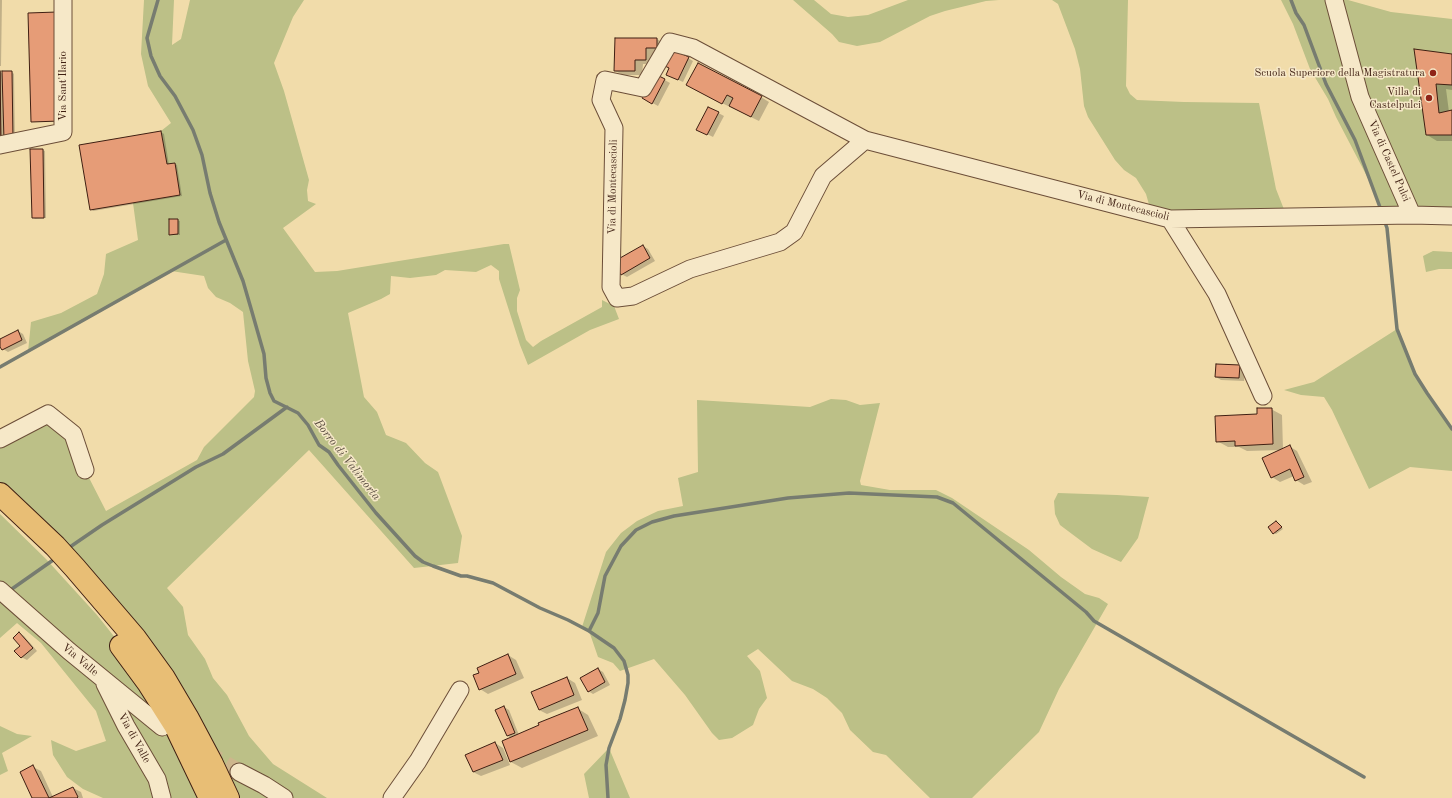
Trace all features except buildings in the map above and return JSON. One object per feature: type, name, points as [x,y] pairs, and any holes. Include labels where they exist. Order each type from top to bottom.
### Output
[{"type":"highway","points":[[0,494],[75,568],[135,638],[164,678],[212,764],[228,798]]},
{"type":"highway","points":[[0,514],[46,558],[97,615],[124,649],[175,724],[210,798]]},
{"type":"street","name":"Via Sant'Ilario","points":[[0,145],[63,132],[63,0]]},
{"type":"street","name":"Via di Castel Pulci","points":[[1334,0],[1360,96],[1412,216],[1452,216]]},
{"type":"street","name":"Via di Montecascioli","points":[[865,140],[822,176],[794,232],[780,242],[690,269],[633,296],[617,298],[611,287],[614,128],[601,100],[605,80],[643,88],[670,42],[693,48],[865,140],[1170,219],[1412,216]]},
{"type":"street","points":[[1170,219],[1217,294],[1263,396]]},
{"type":"street","points":[[0,439],[48,414],[73,434],[85,470]]},
{"type":"street","name":"Via Valle","points":[[2,592],[102,679],[162,727]]},
{"type":"street","name":"Via di Valle","points":[[102,679],[126,726],[157,779],[162,798]]},
{"type":"street","points":[[392,798],[418,761],[460,690]]},
{"type":"street","points":[[239,772],[264,785],[284,798]]},
{"type":"green space","points":[[144,0],[174,0],[172,45],[181,39],[190,0],[304,0],[293,17],[274,63],[284,91],[309,180],[307,190],[308,201],[316,204],[283,228],[315,272],[337,271],[509,244],[520,290],[517,298],[517,311],[526,340],[533,347],[602,307],[602,300],[614,306],[619,319],[590,330],[528,365],[499,279],[499,271],[491,265],[476,272],[445,270],[436,275],[410,278],[391,276],[390,294],[348,313],[364,397],[377,412],[386,435],[406,443],[425,463],[438,472],[462,536],[458,563],[414,568],[309,450],[167,588],[183,607],[188,635],[205,659],[213,678],[227,695],[249,736],[273,764],[327,798],[228,798],[187,717],[0,494],[0,439],[48,414],[73,434],[85,470],[106,511],[197,460],[204,447],[254,397],[255,391],[248,361],[243,312],[230,303],[216,297],[208,288],[204,276],[171,271],[28,352],[31,322],[61,313],[97,294],[104,274],[106,254],[138,240],[133,203],[180,195],[175,163],[167,164],[161,131],[171,123],[148,86],[141,54]]},
{"type":"green space","points":[[793,0],[814,0],[831,14],[848,17],[868,15],[908,0],[999,0],[986,1],[945,11],[930,16],[880,42],[857,46],[839,42]]},
{"type":"green space","points":[[1052,0],[1128,0],[1126,86],[1130,94],[1137,100],[1259,103],[1276,189],[1287,217],[1170,219],[1150,208],[1146,194],[1136,178],[1124,170],[1115,160],[1088,117],[1084,106],[1080,69],[1075,49],[1058,4]]},
{"type":"green space","points":[[1281,0],[1348,0],[1391,12],[1452,19],[1452,216],[1383,216],[1372,186],[1328,99],[1310,69],[1293,24]]},
{"type":"green space","points":[[1433,251],[1452,252],[1452,269],[1439,269],[1426,272],[1423,256]]},
{"type":"green space","points":[[1397,329],[1415,374],[1452,429],[1452,471],[1410,467],[1369,489],[1332,410],[1324,397],[1301,395],[1284,390],[1314,382]]},
{"type":"green space","points":[[831,399],[846,400],[860,405],[880,403],[860,481],[861,485],[890,490],[936,490],[952,498],[1029,550],[1061,577],[1085,594],[1099,598],[1108,604],[1059,689],[1039,732],[972,798],[930,798],[886,755],[873,752],[850,730],[842,713],[827,698],[813,689],[792,681],[758,649],[747,656],[760,671],[767,698],[759,709],[753,725],[732,738],[719,740],[712,733],[685,695],[654,659],[620,671],[613,663],[598,657],[589,631],[582,627],[606,552],[621,533],[637,521],[658,511],[683,506],[678,478],[698,472],[697,400],[810,407]]},
{"type":"green space","points":[[1058,493],[1149,497],[1138,538],[1121,562],[1092,549],[1060,525],[1055,514],[1054,501]]},
{"type":"green space","points":[[0,514],[46,559],[97,615],[124,649],[210,798],[103,798],[83,789],[67,777],[53,755],[51,740],[76,751],[106,741],[96,711],[41,643],[17,623],[0,638]]},
{"type":"green space","points":[[0,726],[17,734],[32,736],[2,753],[8,771],[0,775]]},
{"type":"green space","points":[[609,748],[630,798],[589,798],[584,774]]},
{"type":"waterway","name":"Borro di Valimorta","points":[[158,0],[147,38],[151,56],[160,76],[175,96],[193,130],[202,155],[210,193],[219,222],[243,281],[264,354],[266,378],[274,401],[298,413],[308,425],[319,445],[329,452],[376,513],[415,556],[423,562],[461,576],[467,576],[493,583],[540,608],[589,631],[614,648],[624,661],[628,675],[628,683],[620,719],[609,748],[606,765],[608,798]]},
{"type":"waterway","points":[[1291,0],[1296,13],[1304,25],[1326,84],[1355,140],[1381,210]]},
{"type":"waterway","points":[[1384,220],[1387,228],[1397,329],[1415,374],[1452,429]]},
{"type":"waterway","points":[[0,367],[226,240]]},
{"type":"waterway","points":[[67,549],[102,525],[196,467],[223,454],[287,407]]},
{"type":"waterway","points":[[589,631],[598,613],[605,576],[621,546],[636,530],[652,522],[674,516],[788,498],[849,493],[937,497],[953,503],[1086,612],[1094,621],[1364,777]]},
{"type":"waterway","points":[[9,591],[56,558]]},
{"type":"tunnel","points":[[204,752],[239,772]]},
{"type":"place","name":"Scuola Superiore della Magistratura","points":[[1433,73]]},
{"type":"place","name":"Villa di Castelpulci","points":[[1429,98]]}]
